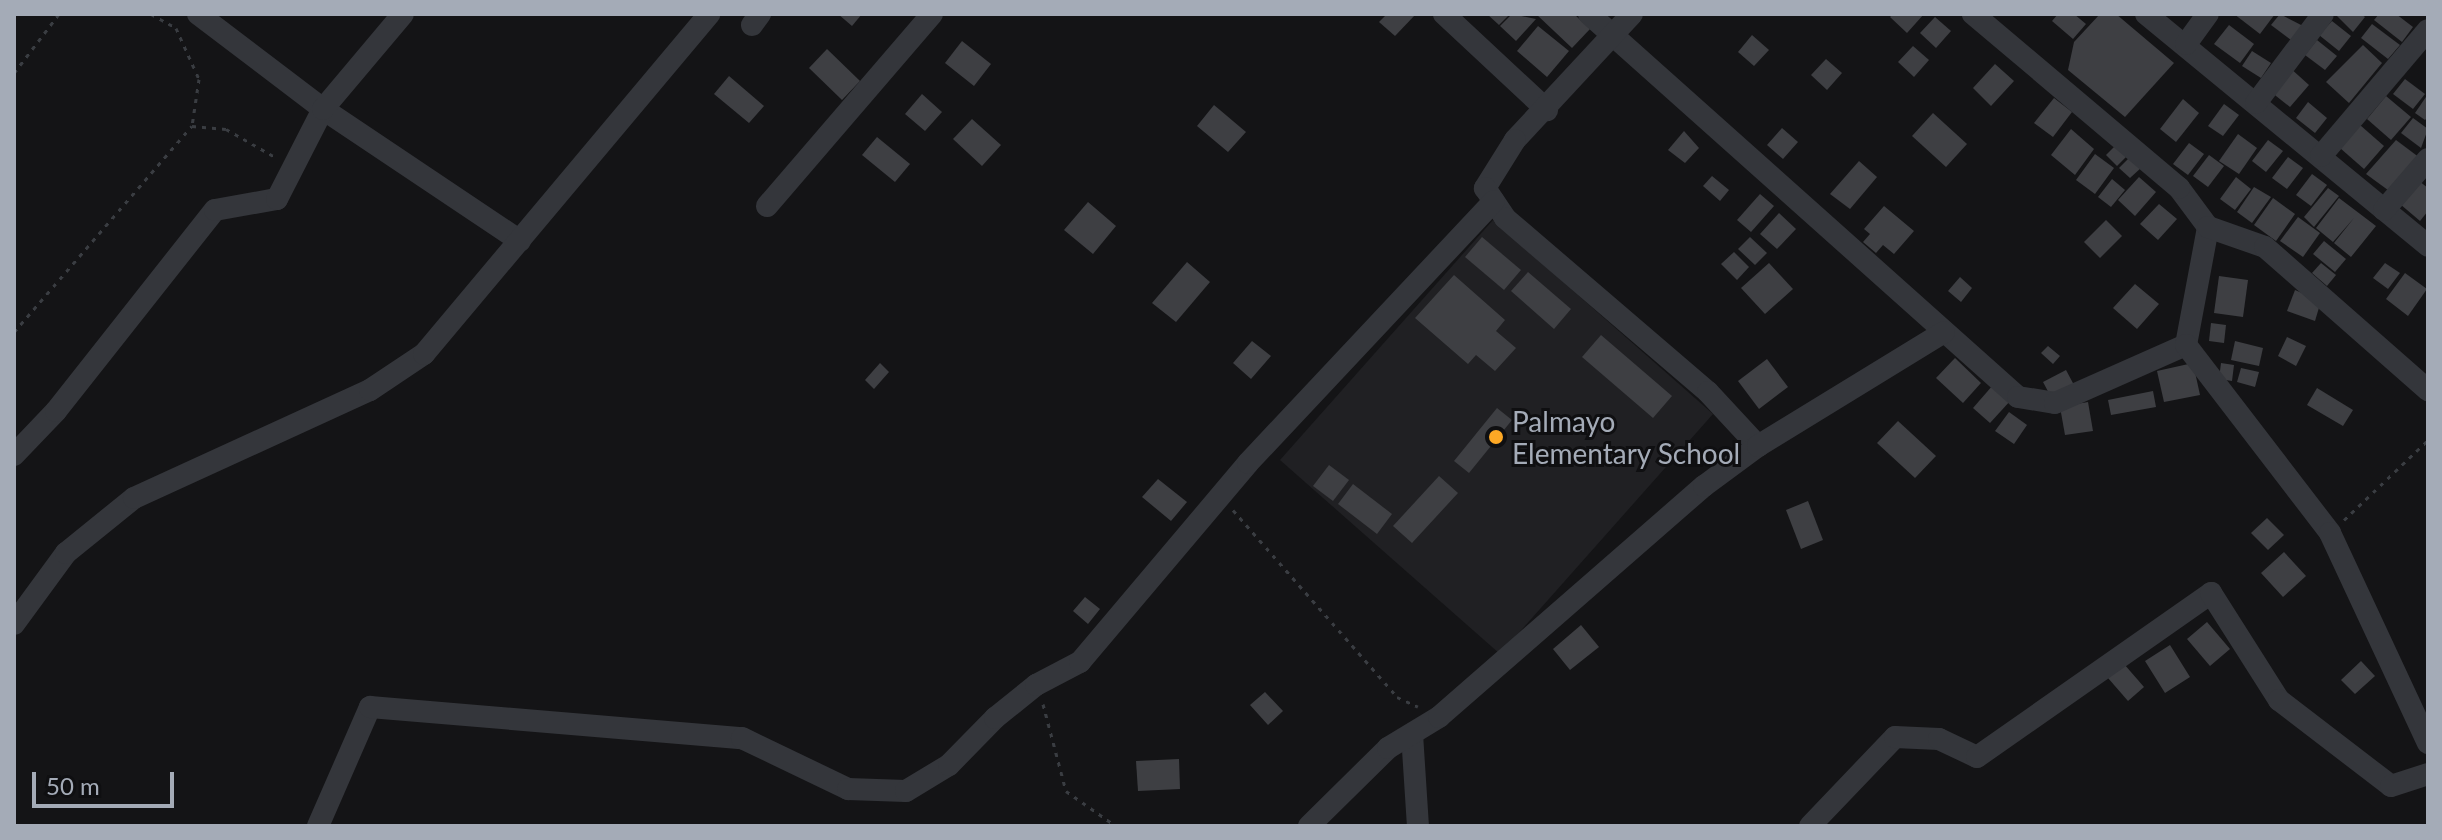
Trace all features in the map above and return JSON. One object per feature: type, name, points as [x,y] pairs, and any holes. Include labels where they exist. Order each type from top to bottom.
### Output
[{"type":"street","points":[[198,14],[323,109],[520,241]]},
{"type":"street","points":[[14,455],[56,411],[215,210],[277,199],[323,109],[403,14]]},
{"type":"street","points":[[14,624],[66,553],[134,498],[370,390],[424,354],[709,14]]},
{"type":"street","points":[[767,206],[932,14]]},
{"type":"street","points":[[1444,14],[1547,110]]},
{"type":"street","points":[[1589,14],[2018,397],[2055,403],[2186,345]]},
{"type":"street","points":[[1632,14],[1547,110],[1515,140],[1485,188],[1505,218],[1708,392],[1758,446]]},
{"type":"street","points":[[1973,14],[2179,188],[2208,227],[2265,247],[2428,390]]},
{"type":"street","points":[[2146,14],[2428,246]]},
{"type":"street","points":[[2186,44],[2208,14]]},
{"type":"street","points":[[2256,103],[2323,14]]},
{"type":"street","points":[[2321,156],[2428,30]]},
{"type":"street","points":[[2384,210],[2428,159]]},
{"type":"street","points":[[318,826],[370,707],[742,738],[848,789],[906,791],[949,765],[995,718],[1036,685],[1080,662],[1220,496],[1494,201]]},
{"type":"street","points":[[2208,227],[2186,345],[2330,533],[2428,743]]},
{"type":"street","points":[[1309,826],[1368,766],[1439,717],[1704,486],[1758,446],[1944,332]]},
{"type":"street","points":[[1810,826],[1895,737],[1939,739],[1977,757],[2211,593],[2279,700],[2391,786],[2428,774]]},
{"type":"street","points":[[1412,734],[1418,826]]},
{"type":"path","points":[[14,73],[59,14]]},
{"type":"path","points":[[14,332],[192,126],[199,79],[176,28],[151,14]]},
{"type":"path","points":[[192,126],[226,129],[295,169]]},
{"type":"path","points":[[2330,533],[2428,440]]},
{"type":"path","points":[[1220,496],[1397,697],[1439,717]]},
{"type":"path","points":[[1036,685],[1066,791],[1116,826]]},
{"type":"shaded area","name":"Palmayo Elementary School","points":[[1493,220],[1713,414],[1500,654],[1280,460]]},
{"type":"building","points":[[838,14],[862,14],[852,26]]},
{"type":"building","points":[[1387,14],[1416,14],[1395,36],[1379,22]]},
{"type":"building","points":[[1487,14],[1510,14],[1499,25]]},
{"type":"building","points":[[1512,14],[1536,19],[1516,41],[1500,26]]},
{"type":"building","points":[[1536,14],[1574,14],[1590,29],[1572,48]]},
{"type":"building","points":[[1893,14],[1924,14],[1907,33],[1890,17]]},
{"type":"building","points":[[2058,14],[2074,14],[2086,24],[2073,39],[2052,21]]},
{"type":"building","points":[[2100,14],[2116,14],[2174,63],[2125,117],[2068,70],[2074,42]]},
{"type":"building","points":[[2234,14],[2275,14],[2260,34]]},
{"type":"building","points":[[2280,14],[2303,26],[2291,40],[2271,25]]},
{"type":"building","points":[[2335,14],[2361,14],[2365,17],[2353,32]]},
{"type":"building","points":[[2379,14],[2396,14],[2413,27],[2402,42],[2374,20]]},
{"type":"building","points":[[1935,17],[1951,31],[1936,48],[1920,33]]},
{"type":"building","points":[[2332,21],[2351,36],[2339,51],[2319,35]]},
{"type":"building","points":[[2372,24],[2400,45],[2388,59],[2361,38]]},
{"type":"building","points":[[2229,25],[2254,44],[2240,63],[2214,44]]},
{"type":"building","points":[[1538,26],[1569,51],[1547,77],[1517,51]]},
{"type":"building","points":[[1752,35],[1769,50],[1754,66],[1738,52]]},
{"type":"building","points":[[2317,40],[2337,56],[2325,70],[2305,55]]},
{"type":"building","points":[[962,41],[991,64],[974,86],[945,63]]},
{"type":"building","points":[[2363,45],[2382,63],[2349,103],[2326,82]]},
{"type":"building","points":[[1913,46],[1929,60],[1914,77],[1898,62]]},
{"type":"building","points":[[827,49],[860,81],[842,100],[809,68]]},
{"type":"building","points":[[2252,51],[2271,63],[2261,78],[2242,66]]},
{"type":"building","points":[[1826,59],[1842,73],[1827,90],[1811,75]]},
{"type":"building","points":[[1995,64],[2014,81],[1991,106],[1973,88]]},
{"type":"building","points":[[2289,67],[2309,85],[2290,107],[2271,92]]},
{"type":"building","points":[[729,76],[764,106],[749,123],[714,94]]},
{"type":"building","points":[[2405,79],[2425,94],[2413,109],[2393,94]]},
{"type":"building","points":[[922,94],[942,112],[925,131],[905,114]]},
{"type":"building","points":[[2428,94],[2428,117],[2425,120],[2415,113]]},
{"type":"building","points":[[2386,96],[2411,117],[2391,140],[2367,119]]},
{"type":"building","points":[[2054,98],[2072,112],[2053,137],[2034,123]]},
{"type":"building","points":[[2183,99],[2199,113],[2176,142],[2160,129]]},
{"type":"building","points":[[2308,102],[2327,118],[2315,133],[2296,118]]},
{"type":"building","points":[[2224,104],[2239,115],[2223,136],[2208,126]]},
{"type":"building","points":[[1214,105],[1246,132],[1228,152],[1197,126]]},
{"type":"building","points":[[1933,113],[1967,144],[1946,167],[1912,136]]},
{"type":"building","points":[[2413,118],[2428,129],[2421,148],[2401,133]]},
{"type":"building","points":[[972,119],[1001,145],[982,166],[953,139]]},
{"type":"building","points":[[2360,125],[2384,146],[2364,169],[2340,148]]},
{"type":"building","points":[[1782,128],[1798,142],[1783,159],[1767,145]]},
{"type":"building","points":[[2071,129],[2094,149],[2075,175],[2051,155]]},
{"type":"building","points":[[1684,131],[1699,148],[1685,163],[1668,150]]},
{"type":"building","points":[[2238,134],[2257,148],[2239,174],[2219,161]]},
{"type":"building","points":[[877,137],[910,164],[895,182],[862,155]]},
{"type":"building","points":[[2268,140],[2283,151],[2266,172],[2252,161]]},
{"type":"building","points":[[2396,140],[2420,158],[2392,193],[2366,174]]},
{"type":"building","points":[[2189,143],[2204,154],[2188,175],[2173,164]]},
{"type":"building","points":[[2117,144],[2128,155],[2117,166],[2106,155]]},
{"type":"building","points":[[2095,154],[2114,168],[2095,194],[2076,180]]},
{"type":"building","points":[[2209,155],[2224,166],[2208,187],[2193,176]]},
{"type":"building","points":[[2130,157],[2142,167],[2130,178],[2119,168]]},
{"type":"building","points":[[2288,157],[2303,168],[2287,189],[2272,178]]},
{"type":"building","points":[[1859,161],[1877,177],[1850,209],[1830,194]]},
{"type":"building","points":[[2312,174],[2327,185],[2311,206],[2296,195]]},
{"type":"building","points":[[1712,176],[1729,190],[1720,201],[1703,186]]},
{"type":"building","points":[[2139,177],[2156,192],[2135,216],[2118,200]]},
{"type":"building","points":[[2236,177],[2251,189],[2235,210],[2220,199]]},
{"type":"building","points":[[2112,179],[2125,190],[2111,207],[2098,197]]},
{"type":"building","points":[[2419,181],[2428,188],[2428,211],[2420,221],[2400,204]]},
{"type":"building","points":[[2254,187],[2271,197],[2252,223],[2237,212]]},
{"type":"building","points":[[2328,188],[2339,196],[2314,227],[2304,217]]},
{"type":"building","points":[[1760,194],[1774,206],[1751,232],[1737,220]]},
{"type":"building","points":[[2273,198],[2295,214],[2276,241],[2254,225]]},
{"type":"building","points":[[2339,198],[2376,226],[2351,257],[2334,243],[2354,218],[2333,242],[2316,228]]},
{"type":"building","points":[[1088,202],[1116,226],[1093,254],[1064,230]]},
{"type":"building","points":[[2159,204],[2177,219],[2158,240],[2140,224]]},
{"type":"building","points":[[1884,206],[1914,231],[1894,254],[1883,245],[1876,253],[1863,242],[1870,234],[1864,229]]},
{"type":"building","points":[[1779,213],[1796,229],[1777,249],[1760,234]]},
{"type":"building","points":[[2298,217],[2320,233],[2303,257],[2280,241]]},
{"type":"building","points":[[2106,220],[2122,236],[2100,258],[2084,242]]},
{"type":"building","points":[[1482,237],[1521,270],[1504,290],[1465,257]]},
{"type":"building","points":[[1750,237],[1767,253],[1755,265],[1738,249]]},
{"type":"building","points":[[2324,241],[2346,259],[2335,272],[2313,254]]},
{"type":"building","points":[[1734,252],[1749,267],[1737,280],[1721,264]]},
{"type":"building","points":[[1187,262],[1210,282],[1176,322],[1152,303]]},
{"type":"building","points":[[1769,263],[1793,289],[1765,314],[1741,288]]},
{"type":"building","points":[[2321,263],[2336,275],[2327,286],[2312,273]]},
{"type":"building","points":[[2385,263],[2400,273],[2388,289],[2373,278]]},
{"type":"building","points":[[1528,272],[1571,309],[1554,329],[1511,291]]},
{"type":"building","points":[[2405,273],[2427,289],[2408,316],[2386,299]]},
{"type":"building","points":[[1454,275],[1505,320],[1496,331],[1516,348],[1495,371],[1476,355],[1468,364],[1415,318]]},
{"type":"building","points":[[2219,276],[2248,280],[2243,317],[2214,313]]},
{"type":"building","points":[[1960,277],[1972,288],[1961,302],[1948,291]]},
{"type":"building","points":[[2135,284],[2159,304],[2137,329],[2113,308]]},
{"type":"building","points":[[2295,290],[2321,301],[2315,321],[2287,311]]},
{"type":"building","points":[[2211,323],[2226,325],[2224,343],[2209,341]]},
{"type":"building","points":[[1601,335],[1672,396],[1653,418],[1582,357]]},
{"type":"building","points":[[2287,337],[2306,346],[2296,366],[2278,356]]},
{"type":"building","points":[[1252,341],[1271,356],[1251,379],[1233,363]]},
{"type":"building","points":[[2235,341],[2263,348],[2259,366],[2231,360]]},
{"type":"building","points":[[2048,346],[2060,356],[2053,364],[2041,353]]},
{"type":"building","points":[[1955,358],[1981,383],[1963,403],[1936,378]]},
{"type":"building","points":[[1767,359],[1788,387],[1759,409],[1738,381]]},
{"type":"building","points":[[880,363],[889,372],[874,389],[865,380]]},
{"type":"building","points":[[2193,363],[2200,395],[2164,402],[2157,371]]},
{"type":"building","points":[[2221,363],[2234,365],[2232,381],[2219,379]]},
{"type":"building","points":[[2241,368],[2259,372],[2255,387],[2237,382]]},
{"type":"building","points":[[2066,370],[2074,385],[2051,397],[2043,382]]},
{"type":"building","points":[[1993,385],[2011,400],[1990,423],[1973,408]]},
{"type":"building","points":[[2317,388],[2353,410],[2343,426],[2307,405]]},
{"type":"building","points":[[2153,391],[2156,407],[2111,415],[2108,400]]},
{"type":"building","points":[[2088,402],[2093,431],[2065,435],[2060,407]]},
{"type":"building","points":[[1497,408],[1512,420],[1469,473],[1454,461]]},
{"type":"building","points":[[2009,412],[2027,425],[2014,444],[1995,431]]},
{"type":"building","points":[[1898,421],[1936,456],[1915,478],[1877,443]]},
{"type":"building","points":[[1329,465],[1349,480],[1333,501],[1313,486]]},
{"type":"building","points":[[1439,476],[1458,493],[1412,543],[1393,526]]},
{"type":"building","points":[[1158,479],[1187,502],[1171,521],[1142,497]]},
{"type":"building","points":[[1353,484],[1392,514],[1377,534],[1338,504]]},
{"type":"building","points":[[1808,501],[1823,540],[1801,549],[1786,510]]},
{"type":"building","points":[[2267,518],[2284,535],[2268,550],[2251,533]]},
{"type":"building","points":[[2284,552],[2306,576],[2283,597],[2261,573]]},
{"type":"building","points":[[1085,597],[1100,609],[1088,624],[1073,611]]},
{"type":"building","points":[[2207,622],[2230,649],[2210,666],[2187,639]]},
{"type":"building","points":[[1581,625],[1599,647],[1570,670],[1553,649]]},
{"type":"building","points":[[2170,645],[2190,677],[2165,693],[2145,661]]},
{"type":"building","points":[[2361,661],[2375,676],[2355,694],[2341,680]]},
{"type":"building","points":[[2124,664],[2144,687],[2128,701],[2108,678]]},
{"type":"building","points":[[1265,692],[1283,711],[1268,725],[1250,705]]},
{"type":"building","points":[[1179,759],[1180,789],[1138,791],[1136,761]]},
{"type":"place","name":"Palmayo Elementary School","points":[[1496,437]]}]
